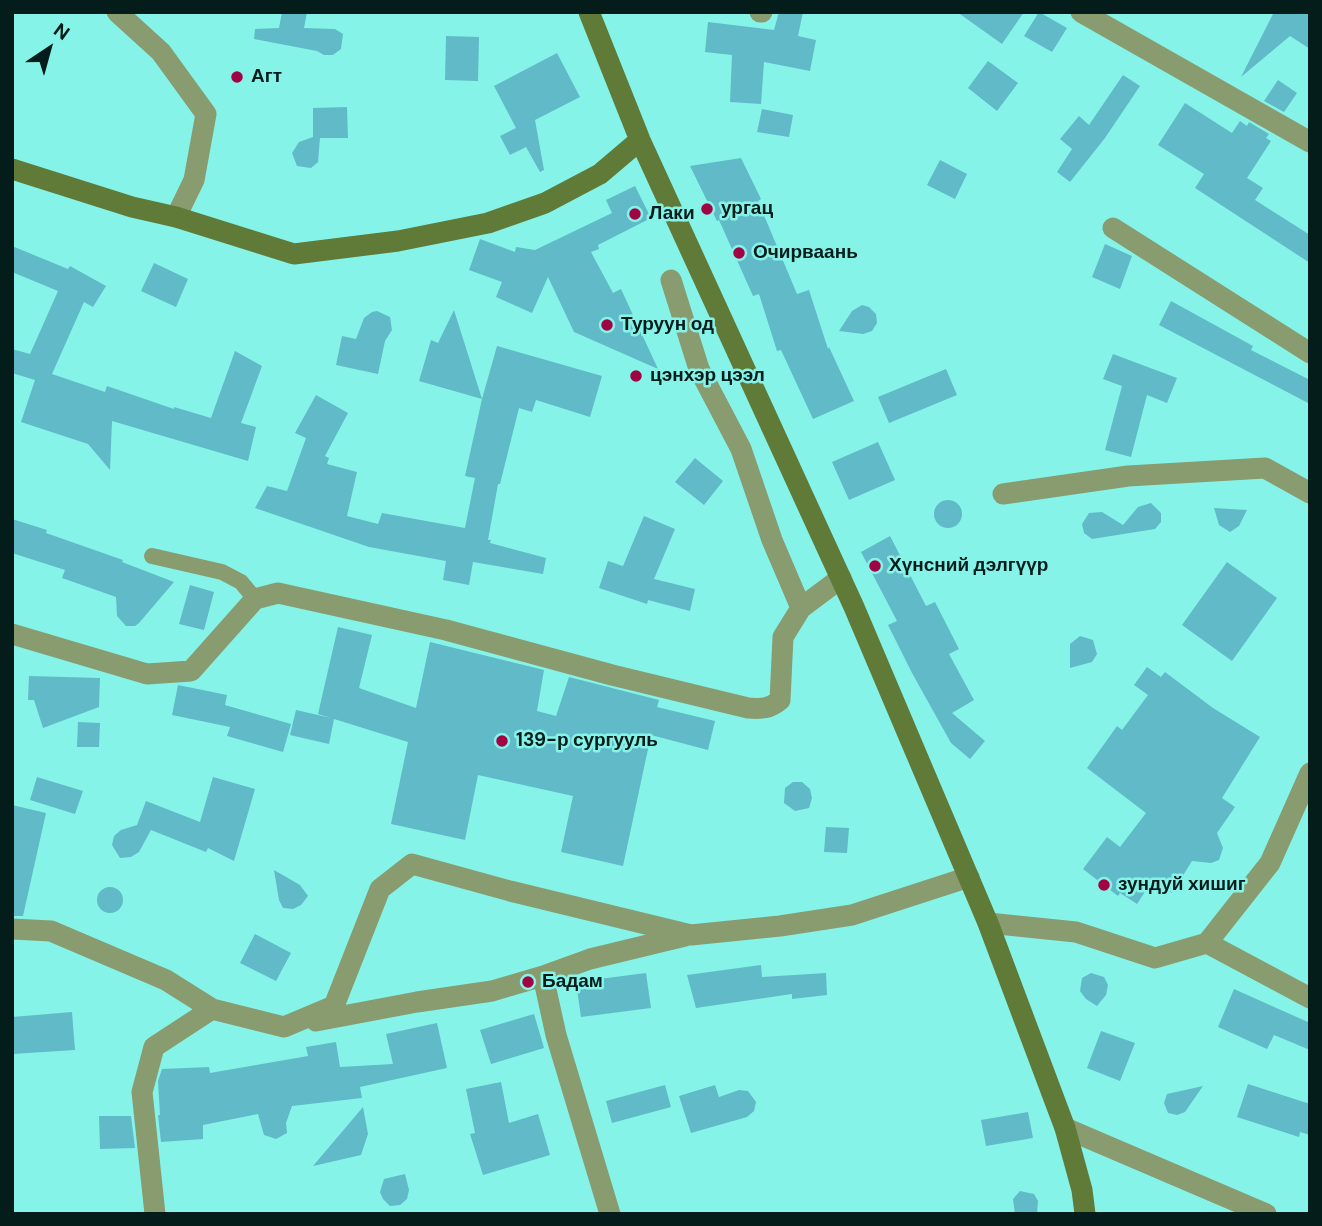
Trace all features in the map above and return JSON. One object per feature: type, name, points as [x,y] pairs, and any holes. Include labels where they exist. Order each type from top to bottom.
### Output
[{"type":"main road","points":[[593,13],[640,141],[841,579],[988,923],[1065,1128],[1086,1214]]},
{"type":"main road","points":[[12,169],[294,254],[398,241],[488,223],[545,203],[600,174],[640,141]]},
{"type":"street","points":[[117,12],[161,52],[206,114],[194,180],[176,217]]},
{"type":"street","points":[[1081,12],[1310,142]]},
{"type":"street","points":[[1114,228],[1310,353]]},
{"type":"street","points":[[671,280],[699,369],[741,449],[772,540],[801,608]]},
{"type":"street","points":[[1003,494],[1128,476],[1265,468],[1310,493]]},
{"type":"street","points":[[12,635],[147,674],[191,671],[256,599],[278,593],[446,630],[612,675],[748,708],[764,709],[779,700],[783,637],[801,608],[841,579]]},
{"type":"street","points":[[988,923],[1076,932],[1155,958],[1207,943],[1270,863],[1307,787]]},
{"type":"street","points":[[284,1027],[334,1006],[380,889],[412,864],[691,935]]},
{"type":"street","points":[[12,929],[51,931],[166,980],[212,1009],[284,1027],[492,991],[590,959],[691,935],[852,915],[969,877]]},
{"type":"street","points":[[1207,943],[1310,998]]},
{"type":"street","points":[[544,976],[556,1035],[610,1214]]},
{"type":"street","points":[[155,1214],[142,1092],[154,1047],[212,1009]]},
{"type":"street","points":[[1065,1128],[1266,1214]]},
{"type":"lane","points":[[152,556],[222,572],[241,582],[256,599]]},
{"type":"building","points":[[282,12],[307,12],[304,28],[335,29],[343,34],[341,49],[333,55],[324,55],[317,51],[254,39],[255,29],[279,28]]},
{"type":"building","points":[[779,12],[803,12],[798,36],[816,40],[810,71],[764,62],[761,104],[730,102],[732,55],[705,52],[708,22],[774,30]]},
{"type":"building","points":[[957,12],[1024,12],[1002,44]]},
{"type":"building","points":[[1039,12],[1067,28],[1052,52],[1024,36]]},
{"type":"building","points":[[1274,12],[1310,12],[1310,49],[1290,36],[1241,77]]},
{"type":"building","points":[[446,36],[479,37],[478,81],[445,80]]},
{"type":"building","points":[[557,53],[580,97],[535,120],[544,170],[540,172],[526,147],[510,155],[500,136],[516,128],[494,86]]},
{"type":"building","points":[[988,61],[1018,83],[997,111],[968,88]]},
{"type":"building","points":[[1123,75],[1140,86],[1105,138],[1070,182],[1057,172],[1072,149],[1060,139],[1079,116],[1089,125]]},
{"type":"building","points":[[1278,80],[1297,93],[1284,112],[1264,101]]},
{"type":"building","points":[[1185,103],[1232,133],[1240,121],[1247,126],[1249,122],[1269,134],[1266,138],[1271,141],[1247,178],[1263,188],[1255,200],[1310,235],[1310,263],[1195,188],[1204,174],[1158,145]]},
{"type":"building","points":[[347,107],[348,138],[320,138],[318,162],[311,168],[297,166],[292,153],[299,142],[313,137],[313,108]]},
{"type":"building","points":[[762,109],[793,115],[789,137],[757,132]]},
{"type":"building","points":[[741,158],[761,199],[758,201],[797,294],[809,290],[828,349],[829,347],[854,401],[813,419],[781,350],[777,351],[759,294],[753,296],[719,220],[717,221],[690,166]]},
{"type":"building","points":[[940,160],[967,174],[955,199],[927,185]]},
{"type":"building","points":[[635,186],[651,218],[598,245],[599,249],[591,252],[613,293],[621,289],[658,369],[574,332],[548,277],[532,313],[496,297],[502,282],[469,270],[480,239],[515,252],[516,247],[535,250],[612,213],[606,200]]},
{"type":"building","points":[[1105,244],[1132,256],[1120,289],[1092,277]]},
{"type":"building","points":[[12,246],[68,269],[70,266],[106,286],[93,307],[84,302],[52,374],[105,392],[107,386],[174,409],[211,418],[235,351],[262,366],[241,423],[256,427],[248,461],[112,421],[110,470],[88,444],[21,422],[35,380],[12,373],[12,349],[30,354],[58,291],[12,272]]},
{"type":"building","points":[[154,263],[188,279],[176,307],[141,291]]},
{"type":"building","points":[[1171,301],[1253,346],[1251,350],[1310,380],[1310,404],[1159,325]]},
{"type":"building","points":[[862,305],[869,307],[876,314],[877,323],[872,331],[863,334],[839,331],[852,311]]},
{"type":"building","points":[[454,310],[482,399],[419,381],[431,340],[438,343]]},
{"type":"building","points":[[377,311],[390,317],[392,330],[385,341],[378,374],[336,365],[342,336],[356,339],[364,318]]},
{"type":"building","points":[[497,346],[602,376],[590,417],[536,400],[532,412],[519,408],[498,484],[488,540],[491,540],[490,543],[546,558],[543,574],[473,562],[469,585],[443,580],[446,561],[369,547],[255,508],[267,486],[287,491],[306,438],[295,433],[316,395],[348,413],[325,456],[329,458],[327,464],[357,472],[347,516],[378,524],[382,513],[465,528],[475,478],[465,476]]},
{"type":"building","points":[[1113,354],[1177,378],[1167,403],[1147,395],[1131,457],[1105,450],[1122,386],[1103,379]]},
{"type":"building","points":[[946,369],[957,395],[889,423],[878,397]]},
{"type":"building","points":[[878,442],[895,480],[849,500],[832,462]]},
{"type":"building","points":[[695,458],[723,481],[704,505],[675,482]]},
{"type":"building","points":[[948,500],[958,504],[962,514],[958,524],[948,528],[938,524],[934,514],[938,504]]},
{"type":"building","points":[[1151,503],[1161,513],[1161,522],[1155,529],[1092,539],[1084,533],[1082,524],[1089,513],[1102,512],[1123,525],[1138,507]]},
{"type":"building","points":[[1214,508],[1247,510],[1239,526],[1230,532],[1219,525]]},
{"type":"building","points":[[644,516],[675,529],[654,579],[695,589],[690,611],[648,600],[647,604],[599,588],[608,561],[623,566]]},
{"type":"building","points":[[12,519],[47,530],[46,533],[123,560],[122,562],[174,582],[139,623],[126,626],[117,616],[116,597],[62,578],[65,570],[12,553]]},
{"type":"building","points":[[890,536],[926,606],[935,602],[959,649],[949,654],[974,700],[952,713],[985,741],[970,759],[951,743],[912,673],[888,625],[897,621],[861,552]]},
{"type":"building","points":[[1227,562],[1277,598],[1232,661],[1182,625]]},
{"type":"building","points":[[190,585],[214,592],[204,630],[179,624]]},
{"type":"building","points":[[338,627],[372,635],[359,688],[416,708],[430,642],[544,670],[537,711],[556,716],[569,677],[659,700],[657,707],[715,721],[708,750],[651,735],[623,866],[561,852],[573,796],[478,775],[465,840],[391,824],[408,742],[334,719],[329,744],[290,735],[296,710],[331,718],[318,714]]},
{"type":"building","points":[[1080,636],[1093,640],[1097,654],[1092,662],[1070,668],[1070,644]]},
{"type":"building","points":[[1147,667],[1161,677],[1165,672],[1213,708],[1260,737],[1222,798],[1235,807],[1217,833],[1223,848],[1219,860],[1211,863],[1192,861],[1172,893],[1152,881],[1137,904],[1120,893],[1118,896],[1083,869],[1107,837],[1120,847],[1146,813],[1087,768],[1117,726],[1122,730],[1148,695],[1134,685]]},
{"type":"building","points":[[29,676],[100,678],[99,707],[43,728],[34,700],[28,700]]},
{"type":"building","points":[[178,685],[227,695],[225,705],[291,724],[283,752],[227,736],[230,727],[172,715]]},
{"type":"building","points":[[78,722],[100,723],[99,747],[77,747]]},
{"type":"building","points":[[37,777],[83,791],[75,814],[30,800]]},
{"type":"building","points":[[213,777],[255,789],[234,861],[208,848],[206,852],[151,830],[139,852],[131,857],[120,858],[112,845],[114,836],[121,830],[137,825],[146,801],[200,822]]},
{"type":"building","points":[[793,782],[802,782],[810,789],[812,798],[809,808],[795,811],[784,803],[785,788]]},
{"type":"building","points":[[12,805],[46,813],[23,916],[12,916]]},
{"type":"building","points":[[826,827],[849,828],[847,853],[824,852]]},
{"type":"building","points":[[274,870],[300,885],[308,896],[301,905],[293,909],[283,908]]},
{"type":"building","points":[[110,887],[119,891],[123,900],[119,909],[110,913],[101,909],[97,900],[101,891]]},
{"type":"building","points":[[255,934],[291,953],[276,981],[240,963]]},
{"type":"building","points":[[761,965],[762,977],[826,973],[827,995],[792,999],[792,994],[696,1008],[687,975]]},
{"type":"building","points":[[646,973],[651,1008],[581,1017],[576,982]]},
{"type":"building","points":[[1091,973],[1104,977],[1108,985],[1106,995],[1097,1006],[1080,991],[1082,978]]},
{"type":"building","points":[[1234,989],[1310,1023],[1310,1050],[1274,1035],[1267,1049],[1218,1027]]},
{"type":"building","points":[[72,1012],[75,1050],[12,1054],[12,1017]]},
{"type":"building","points":[[534,1014],[544,1048],[491,1064],[480,1030]]},
{"type":"building","points":[[437,1023],[447,1068],[360,1087],[362,1098],[292,1106],[286,1123],[287,1133],[276,1139],[264,1135],[258,1114],[203,1125],[203,1139],[161,1142],[158,1081],[162,1069],[209,1067],[210,1073],[308,1056],[306,1047],[336,1042],[340,1067],[393,1064],[386,1034]]},
{"type":"building","points":[[1101,1031],[1135,1043],[1120,1081],[1087,1068]]},
{"type":"building","points":[[501,1082],[509,1123],[538,1114],[550,1155],[483,1175],[470,1134],[475,1133],[466,1089]]},
{"type":"building","points":[[1248,1084],[1310,1104],[1310,1135],[1300,1132],[1299,1137],[1237,1117]]},
{"type":"building","points":[[665,1085],[671,1107],[612,1123],[606,1101]]},
{"type":"building","points":[[715,1085],[719,1097],[739,1090],[748,1091],[756,1102],[754,1111],[747,1117],[691,1133],[679,1096]]},
{"type":"building","points":[[1203,1086],[1185,1112],[1177,1115],[1168,1113],[1164,1103],[1167,1094]]},
{"type":"building","points":[[363,1107],[368,1134],[361,1155],[313,1166]]},
{"type":"building","points":[[1028,1112],[1033,1138],[986,1146],[981,1120]]},
{"type":"building","points":[[99,1116],[131,1116],[135,1148],[100,1149]]},
{"type":"building","points":[[405,1174],[409,1190],[407,1199],[400,1205],[390,1206],[380,1192],[384,1179]]},
{"type":"building","points":[[1020,1191],[1034,1194],[1038,1201],[1037,1214],[1015,1214],[1013,1199]]},
{"type":"place","name":"Агт","points":[[237,77]]},
{"type":"place","name":"ургац","points":[[707,209]]},
{"type":"place","name":"Лаки","points":[[635,214]]},
{"type":"place","name":"Очирваань","points":[[739,253]]},
{"type":"place","name":"Туруун од","points":[[607,325]]},
{"type":"place","name":"цэнхэр цээл","points":[[636,376]]},
{"type":"place","name":"Хүнсний дэлгүүр","points":[[875,566]]},
{"type":"place","name":"139-р сургууль","points":[[502,741]]},
{"type":"place","name":"зундуй хишиг","points":[[1104,885]]},
{"type":"place","name":"Бадам","points":[[528,982]]}]
